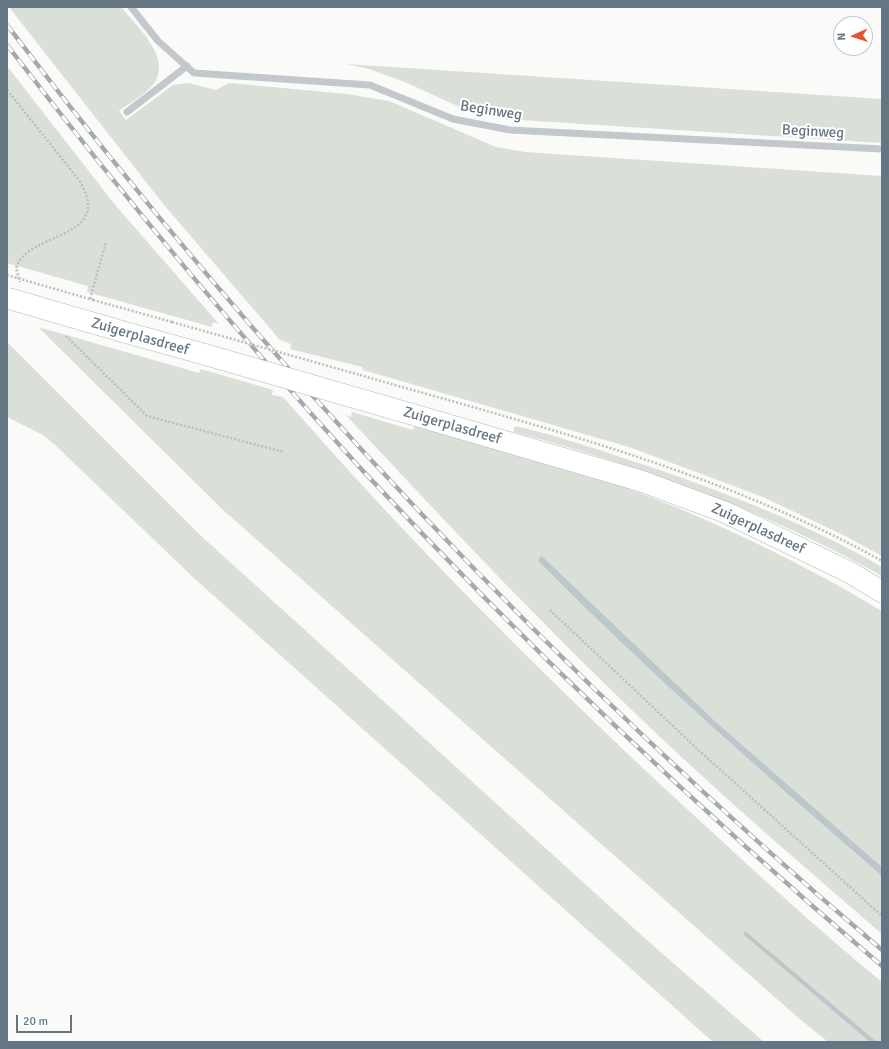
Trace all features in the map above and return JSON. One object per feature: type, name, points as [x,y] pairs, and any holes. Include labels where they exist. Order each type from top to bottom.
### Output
[{"type":"main road","name":"Zuigerplasdreef","points":[[15,293],[124,332],[641,481],[727,513],[851,573],[882,592]]},
{"type":"lane","name":"Beginweg","points":[[131,7],[158,41],[194,73],[370,85],[453,119],[510,130],[882,148]]},
{"type":"lane","points":[[127,112],[187,66]]},
{"type":"path","points":[[7,90],[79,180],[87,193],[89,205],[85,216],[74,229],[30,252],[18,262],[15,293]]},
{"type":"path","points":[[91,299],[106,242]]},
{"type":"path","name":"Zuigerplasdreef","points":[[7,275],[360,375]]},
{"type":"path","points":[[63,333],[147,416],[284,452]]},
{"type":"path","points":[[550,610],[693,745],[882,916]]},
{"type":"shaded area","points":[[9,7],[121,7],[154,49],[158,59],[159,69],[157,78],[150,88],[119,111],[126,120],[173,85],[189,83],[216,90],[229,83],[347,94],[389,101],[496,147],[525,152],[882,176],[882,556],[845,536],[763,497],[629,447],[363,370],[362,367],[290,349],[291,344],[280,340],[164,205]]},
{"type":"shaded area","points":[[346,64],[882,99],[882,143],[504,119],[473,113],[405,82],[369,69]]},
{"type":"shaded area","points":[[7,66],[116,206],[219,324],[213,322],[212,327],[87,292],[88,286],[7,263]]},
{"type":"shaded area","points":[[38,327],[199,373],[201,369],[273,390],[272,395],[283,397],[429,557],[582,710],[759,875],[882,982],[882,1042],[828,1042],[795,1015],[222,509]]},
{"type":"shaded area","points":[[7,342],[199,534],[649,942],[764,1042],[713,1042],[195,579],[54,444],[43,435],[7,417]]},
{"type":"shaded area","points":[[352,412],[413,430],[415,425],[498,447],[560,465],[619,485],[735,533],[810,571],[882,611],[882,867],[716,722],[542,556],[540,563],[665,684],[882,876],[882,934],[770,837],[660,737],[579,659],[461,538],[346,415],[351,417]]},
{"type":"shaded area","points":[[515,426],[565,439],[648,466],[768,511],[854,551],[882,567],[882,576],[794,531],[749,511],[702,492],[608,459],[513,432]]},
{"type":"shaded area","points":[[542,556],[716,722],[882,867],[882,876],[751,762],[665,684],[540,563],[538,560]]},
{"type":"shaded area","points":[[745,931],[877,1042],[870,1042],[743,934]]},
{"type":"railway","points":[[7,25],[105,151],[206,274],[311,394],[419,511],[530,625],[644,737],[762,845],[882,950]]},
{"type":"railway","points":[[7,45],[136,209],[225,315],[364,472],[488,601],[681,788],[882,966]]}]
